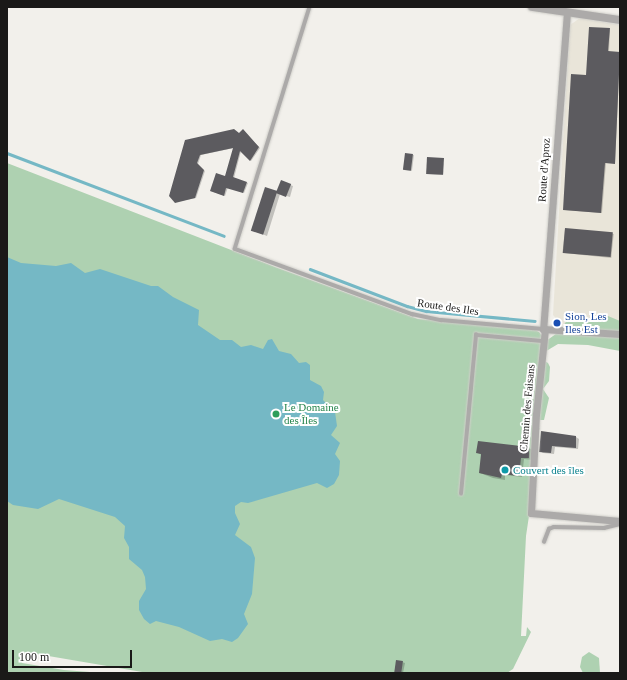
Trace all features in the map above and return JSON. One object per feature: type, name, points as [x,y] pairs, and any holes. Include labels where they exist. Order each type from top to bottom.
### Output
[{"type":"street","points":[[532,7],[620,20]]},
{"type":"street","name":"Route d'Aproz","points":[[544,329],[567,12]]},
{"type":"street","name":"Route des Iles","points":[[544,329],[620,334]]},
{"type":"street","name":"Chemin des Faisans","points":[[544,329],[536,414],[531,513],[620,522]]},
{"type":"lane","name":"Route des Iles","points":[[310,7],[235,249],[412,314],[441,320],[544,329]]},
{"type":"lane","points":[[461,494],[476,335],[543,341]]},
{"type":"lane","points":[[544,542],[549,529],[554,527],[604,528],[620,522]]},
{"type":"shaded area","points":[[580,18],[620,25],[620,329],[564,327],[553,315],[570,25]]},
{"type":"green space","name":"Le Domaine des Îles","points":[[7,163],[275,267],[418,319],[533,329],[539,332],[546,341],[560,331],[571,314],[590,319],[608,316],[620,321],[620,331],[612,337],[620,338],[620,351],[588,345],[558,344],[543,353],[541,359],[548,363],[550,367],[549,381],[543,389],[549,398],[544,420],[534,420],[540,429],[533,435],[533,489],[526,536],[521,636],[526,636],[527,627],[531,632],[513,669],[507,673],[148,673],[25,652],[19,656],[22,663],[64,670],[103,673],[7,673]]},
{"type":"green space","points":[[589,652],[599,658],[600,673],[583,673],[580,667],[582,657]]},
{"type":"water","points":[[7,257],[21,263],[56,266],[71,263],[85,273],[100,269],[151,286],[158,286],[173,297],[199,310],[198,325],[220,340],[232,340],[241,347],[251,345],[263,349],[268,340],[272,339],[279,351],[291,354],[299,363],[306,362],[310,365],[310,380],[321,386],[324,392],[323,400],[335,412],[337,426],[331,435],[340,443],[335,454],[340,461],[339,475],[334,484],[327,488],[317,483],[248,503],[241,502],[235,506],[235,513],[240,524],[235,535],[251,547],[255,558],[252,594],[244,614],[248,624],[238,638],[232,642],[222,639],[210,641],[179,627],[156,621],[150,624],[144,619],[139,610],[139,601],[146,589],[145,577],[142,570],[129,559],[129,547],[124,538],[125,526],[115,517],[59,499],[38,509],[13,505],[7,501]]},
{"type":"building","points":[[589,27],[610,28],[608,51],[620,52],[615,164],[605,163],[601,213],[563,210],[571,74],[586,75]]},
{"type":"building","points":[[234,129],[239,133],[243,129],[259,147],[250,161],[240,151],[233,177],[247,182],[243,193],[226,188],[224,196],[210,191],[216,173],[225,176],[233,148],[200,155],[197,163],[204,170],[195,198],[175,203],[169,196],[185,140]]},
{"type":"building","points":[[405,153],[413,154],[411,171],[403,170]]},
{"type":"building","points":[[427,157],[444,158],[443,175],[426,174]]},
{"type":"building","points":[[281,180],[291,184],[286,197],[276,193]]},
{"type":"building","points":[[265,187],[277,191],[263,235],[251,231]]},
{"type":"building","points":[[565,228],[613,232],[611,257],[563,253]]},
{"type":"building","points":[[541,431],[576,436],[576,448],[552,446],[551,453],[539,452]]},
{"type":"building","points":[[478,441],[529,447],[529,458],[521,458],[519,476],[502,474],[501,478],[479,473],[481,454],[476,453]]},
{"type":"building","points":[[396,660],[403,661],[401,673],[394,673]]},
{"type":"waterway","points":[[7,153],[224,236]]},
{"type":"waterway","points":[[310,269],[407,306],[426,311],[535,321]]},
{"type":"place","name":"Sion, Les Iles Est","points":[[557,323]]},
{"type":"place","name":"Le Domaine des Îles","points":[[276,414]]},
{"type":"place","name":"Couvert des îles","points":[[505,470]]}]
